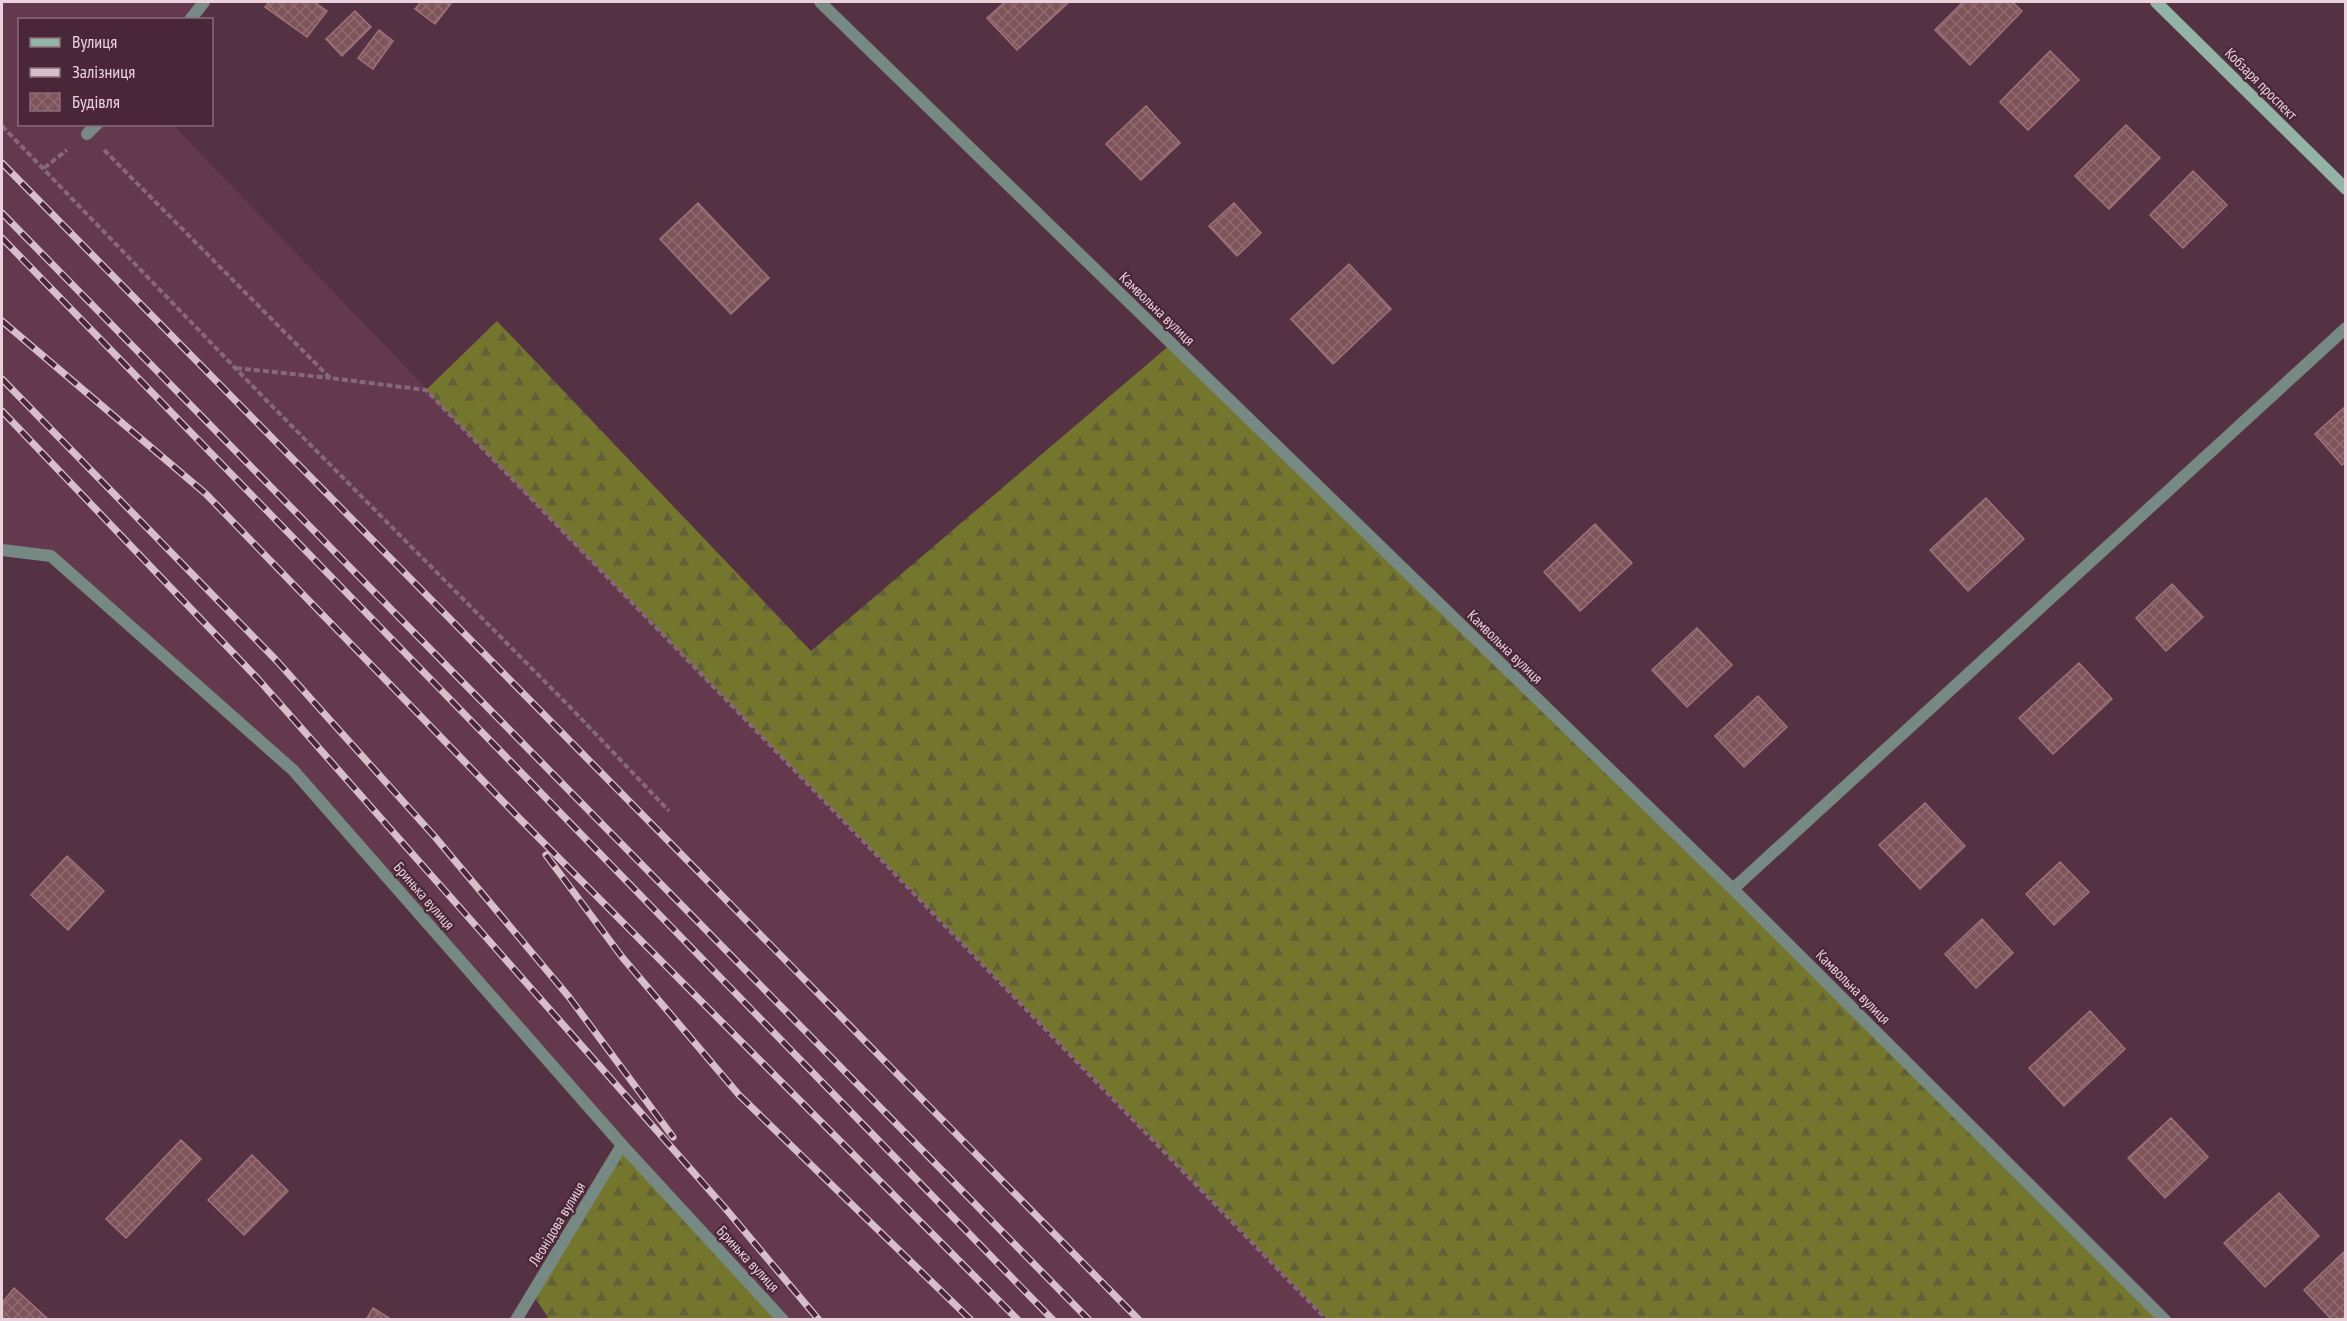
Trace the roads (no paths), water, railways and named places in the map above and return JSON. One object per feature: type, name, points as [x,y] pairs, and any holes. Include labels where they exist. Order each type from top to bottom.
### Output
[{"type":"main road","name":"Кобзаря проспект","points":[[2156,2],[2346,189]]},
{"type":"street","points":[[192,18],[204,2]]},
{"type":"street","name":"Камвольна вулиця","points":[[820,2],[1733,889],[2165,1320]]},
{"type":"street","points":[[87,134],[95,126]]},
{"type":"street","points":[[1733,889],[2346,328]]},
{"type":"street","name":"Бринька вулиця","points":[[2,550],[51,556],[293,770],[622,1145],[783,1320]]},
{"type":"street","name":"Леонідова вулиця","points":[[516,1320],[622,1145]]},
{"type":"railway","points":[[2,163],[1139,1320]]},
{"type":"railway","points":[[2,213],[1089,1320]]},
{"type":"railway","points":[[2,238],[1053,1320]]},
{"type":"railway","points":[[2,321],[206,494],[519,818],[1018,1320]]},
{"type":"railway","points":[[2,379],[276,660],[435,837],[569,997],[673,1137]]},
{"type":"railway","points":[[2,411],[258,679],[725,1208],[819,1320]]},
{"type":"railway","points":[[546,855],[622,957],[739,1095],[971,1320]]}]
